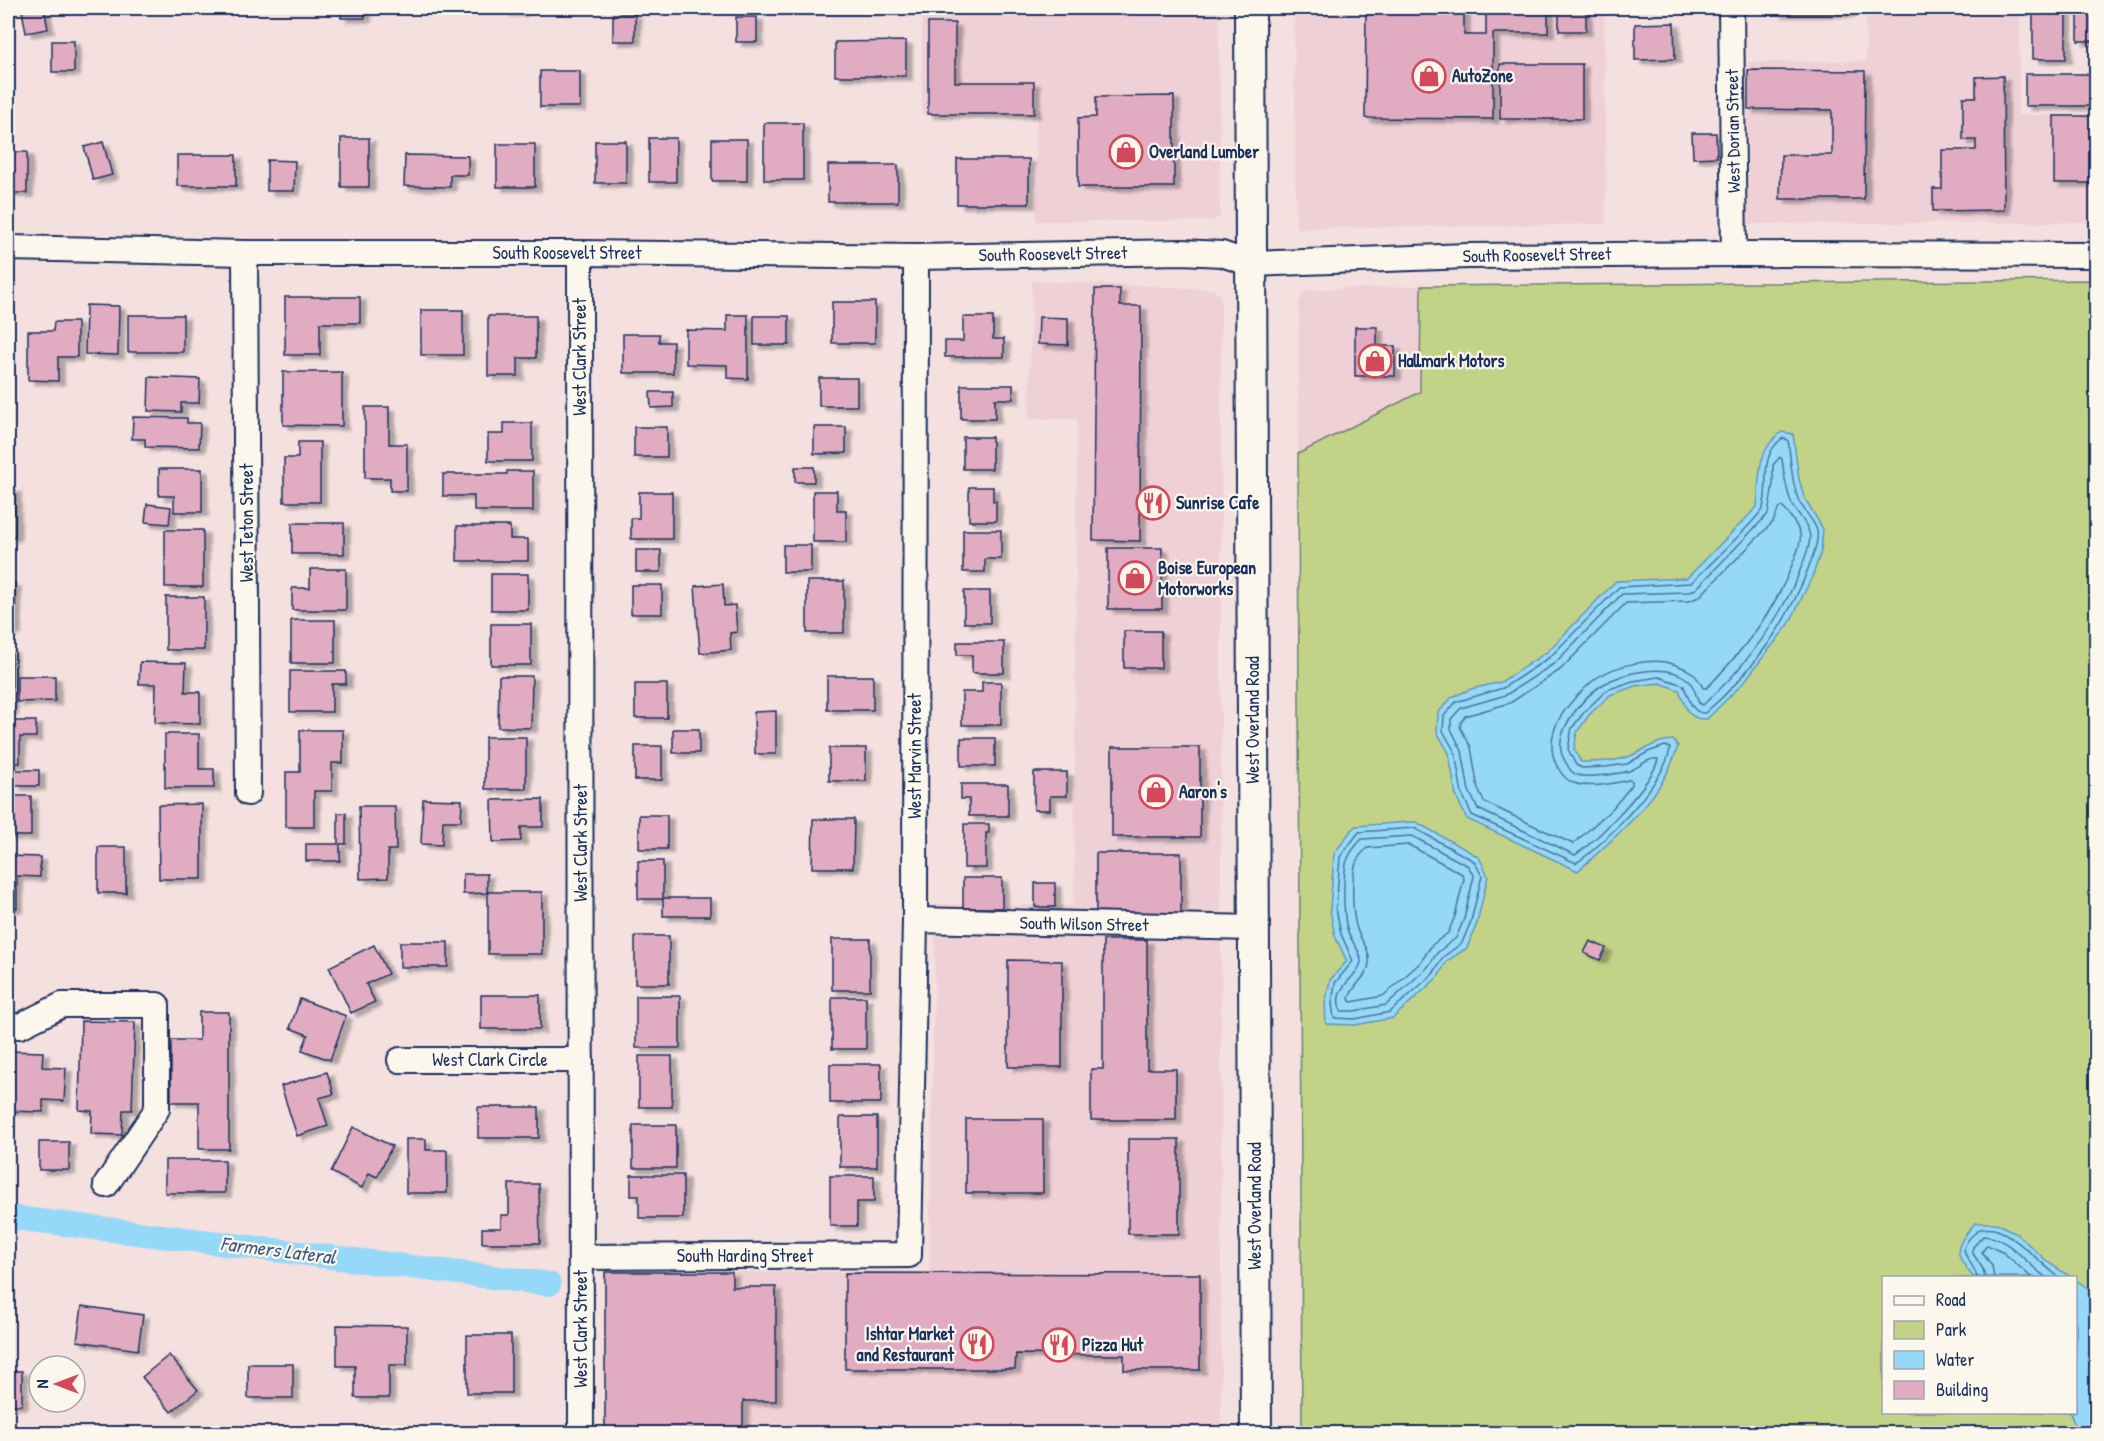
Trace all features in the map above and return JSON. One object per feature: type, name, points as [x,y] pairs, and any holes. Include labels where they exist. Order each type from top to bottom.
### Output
[{"type":"main road","name":"West Overland Road","points":[[1250,8],[1256,1434]]},
{"type":"street","name":"West Dorian Street","points":[[1731,8],[1734,254]]},
{"type":"street","name":"South Roosevelt Street","points":[[8,248],[244,253],[580,253],[916,257],[1182,252],[1221,254],[1251,264],[1468,256],[2097,255]]},
{"type":"street","name":"West Teton Street","points":[[244,253],[248,793]]},
{"type":"street","name":"West Clark Street","points":[[580,253],[581,1434]]},
{"type":"street","name":"West Marvin Street","points":[[909,1256],[915,920],[916,257]]},
{"type":"street","name":"South Wilson Street","points":[[915,920],[1254,928]]},
{"type":"street","points":[[8,1026],[20,1026],[62,1005],[157,1005],[157,1109],[106,1185]]},
{"type":"street","name":"West Clark Circle","points":[[400,1060],[581,1060]]},
{"type":"street","name":"South Harding Street","points":[[581,1257],[909,1256]]},
{"type":"shaded area","points":[[761,8],[1219,8],[1220,217],[1212,221],[1036,221],[1037,114],[922,114],[922,17],[761,17]]},
{"type":"shaded area","points":[[1294,8],[1604,8],[1606,224],[1296,228]]},
{"type":"shaded area","points":[[2020,11],[2018,115],[2096,115],[2096,222],[1748,224],[1748,62],[1866,61],[1866,13]]},
{"type":"shaded area","points":[[1032,281],[1212,289],[1219,294],[1221,304],[1221,1433],[604,1433],[604,1272],[929,1272],[936,904],[1074,906],[1077,419],[1029,419]]},
{"type":"shaded area","points":[[1421,286],[1420,392],[1298,454],[1299,304],[1302,295],[1309,290]]},
{"type":"green space","points":[[2096,280],[2096,1433],[1302,1433],[1298,454],[1420,392],[1421,286]]},
{"type":"water","points":[[1782,432],[1793,434],[1799,479],[1804,497],[1823,529],[1821,551],[1813,575],[1789,624],[1743,683],[1707,719],[1695,717],[1688,711],[1679,690],[1660,683],[1635,686],[1610,695],[1589,715],[1577,732],[1574,749],[1581,762],[1619,759],[1666,741],[1673,740],[1678,746],[1662,783],[1637,815],[1578,871],[1467,819],[1456,796],[1449,753],[1437,732],[1438,713],[1452,697],[1471,689],[1501,682],[1547,652],[1616,581],[1687,578],[1757,507],[1760,466],[1763,456],[1773,439]]},
{"type":"water","points":[[1416,822],[1479,857],[1488,876],[1477,923],[1467,948],[1447,961],[1438,977],[1393,1018],[1355,1025],[1326,1024],[1325,1004],[1330,980],[1347,961],[1335,936],[1330,910],[1334,854],[1356,826]]},
{"type":"water","points":[[1975,1223],[1997,1223],[2017,1234],[2049,1263],[2069,1276],[1972,1276],[1959,1255],[1963,1238]]},
{"type":"water","points":[[2077,1281],[2096,1294],[2096,1433],[2078,1433],[2070,1414],[2077,1414]]},
{"type":"building","points":[[44,8],[48,29],[26,33],[22,11]]},
{"type":"building","points":[[341,8],[365,8],[365,18],[341,18]]},
{"type":"building","points":[[505,8],[521,8],[521,12],[505,12]]},
{"type":"building","name":"AutoZone","points":[[1366,8],[1464,8],[1464,35],[1486,35],[1486,8],[1548,8],[1548,33],[1493,33],[1493,119],[1365,118]]},
{"type":"building","points":[[1776,8],[1849,8],[1849,13],[1776,13]]},
{"type":"building","points":[[2033,8],[2066,8],[2066,59],[2033,59]]},
{"type":"building","points":[[2078,8],[2096,8],[2096,41],[2078,41]]},
{"type":"building","points":[[1559,11],[1586,11],[1586,31],[1559,31]]},
{"type":"building","points":[[613,14],[635,14],[635,41],[613,41]]},
{"type":"building","points":[[736,17],[757,17],[757,42],[736,42]]},
{"type":"building","points":[[928,23],[955,23],[955,82],[1034,82],[1034,114],[928,114]]},
{"type":"building","points":[[1674,23],[1675,59],[1635,60],[1635,24]]},
{"type":"building","points":[[52,41],[74,41],[74,72],[52,72]]},
{"type":"building","points":[[906,41],[906,76],[835,76],[835,42]]},
{"type":"building","points":[[1500,64],[1582,64],[1582,119],[1500,119]]},
{"type":"building","points":[[1748,70],[1865,71],[1864,199],[1780,199],[1781,155],[1832,155],[1832,110],[1748,109]]},
{"type":"building","points":[[540,71],[580,71],[580,107],[540,107]]},
{"type":"building","points":[[2025,74],[2096,74],[2096,106],[2025,106]]},
{"type":"building","points":[[2003,76],[2004,210],[1933,211],[1933,189],[1942,189],[1942,150],[1976,150],[1976,140],[1963,140],[1963,97],[1976,97],[1976,77]]},
{"type":"building","name":"Overland Lumber","points":[[1174,96],[1174,187],[1078,187],[1078,118],[1096,117],[1096,97]]},
{"type":"building","points":[[2054,116],[2096,116],[2096,183],[2054,183]]},
{"type":"building","points":[[764,123],[803,123],[803,180],[764,180]]},
{"type":"building","points":[[1692,133],[1716,133],[1717,157],[1693,158]]},
{"type":"building","points":[[341,138],[369,138],[369,187],[341,187]]},
{"type":"building","points":[[649,138],[676,138],[676,182],[649,182]]},
{"type":"building","points":[[712,139],[747,139],[747,181],[712,181]]},
{"type":"building","points":[[595,141],[626,141],[626,183],[595,183]]},
{"type":"building","points":[[103,142],[112,175],[93,180],[84,147]]},
{"type":"building","points":[[497,144],[535,144],[535,187],[497,187]]},
{"type":"building","points":[[8,152],[27,152],[27,193],[8,193]]},
{"type":"building","points":[[177,155],[236,155],[236,186],[177,186]]},
{"type":"building","points":[[405,155],[468,156],[468,175],[450,175],[450,187],[404,186]]},
{"type":"building","points":[[957,159],[1029,159],[1029,204],[957,204]]},
{"type":"building","points":[[267,160],[295,161],[294,191],[267,191]]},
{"type":"building","points":[[828,165],[898,165],[898,202],[828,202]]},
{"type":"building","points":[[1095,289],[1120,289],[1120,306],[1141,306],[1140,541],[1093,540]]},
{"type":"building","points":[[285,297],[360,297],[360,323],[320,323],[320,355],[285,355]]},
{"type":"building","points":[[832,302],[875,302],[875,343],[832,343]]},
{"type":"building","points":[[86,305],[119,306],[118,355],[85,354]]},
{"type":"building","points":[[421,310],[463,310],[463,355],[421,355]]},
{"type":"building","points":[[128,315],[183,315],[183,352],[128,352]]},
{"type":"building","points":[[727,315],[748,315],[748,379],[727,378],[727,365],[686,364],[686,330],[727,331]]},
{"type":"building","points":[[488,316],[536,316],[536,358],[518,358],[518,376],[488,376]]},
{"type":"building","points":[[754,316],[789,316],[789,345],[754,345]]},
{"type":"building","points":[[963,317],[993,317],[993,339],[1004,339],[1004,357],[945,357],[945,341],[963,341]]},
{"type":"building","points":[[1039,317],[1068,318],[1068,345],[1038,344]]},
{"type":"building","points":[[54,322],[77,322],[77,357],[58,357],[58,381],[28,380],[28,331],[53,331]]},
{"type":"building","name":"Hallmark Motors","points":[[1355,327],[1377,327],[1377,346],[1395,346],[1395,376],[1355,376]]},
{"type":"building","points":[[623,334],[659,334],[659,342],[673,342],[673,373],[623,373]]},
{"type":"building","points":[[283,372],[342,372],[342,426],[283,425]]},
{"type":"building","points":[[149,377],[200,379],[199,403],[181,403],[181,412],[148,411]]},
{"type":"building","points":[[819,378],[857,378],[857,406],[819,406]]},
{"type":"building","points":[[961,385],[1013,385],[1013,399],[995,399],[995,419],[961,419]]},
{"type":"building","points":[[650,392],[673,392],[673,407],[651,408]]},
{"type":"building","points":[[365,407],[389,407],[389,444],[407,444],[407,491],[390,491],[390,478],[365,478]]},
{"type":"building","points":[[133,417],[187,418],[187,423],[200,423],[199,448],[145,447],[145,439],[132,439]]},
{"type":"building","points":[[504,423],[532,423],[532,461],[488,461],[488,434],[504,434]]},
{"type":"building","points":[[634,427],[667,427],[667,457],[634,457]]},
{"type":"building","points":[[814,427],[846,427],[846,453],[814,454]]},
{"type":"building","points":[[963,437],[992,437],[992,469],[963,469]]},
{"type":"building","points":[[298,442],[320,442],[320,502],[284,502],[284,458],[298,458]]},
{"type":"building","points":[[795,467],[814,467],[814,482],[795,482]]},
{"type":"building","points":[[159,469],[202,469],[202,512],[174,512],[174,496],[159,496]]},
{"type":"building","points":[[507,471],[533,471],[533,511],[474,511],[474,496],[443,496],[443,474],[507,474]]},
{"type":"building","points":[[969,487],[993,487],[996,521],[969,521]]},
{"type":"building","points":[[8,489],[15,489],[15,537],[8,537]]},
{"type":"building","points":[[813,491],[837,491],[837,510],[846,510],[846,542],[813,542]]},
{"type":"building","points":[[639,492],[672,492],[672,539],[631,539],[631,518],[639,518]]},
{"type":"building","points":[[147,504],[171,507],[169,524],[145,522]]},
{"type":"building","points":[[292,523],[344,523],[344,554],[292,554]]},
{"type":"building","points":[[457,526],[510,526],[510,539],[528,539],[528,561],[457,561]]},
{"type":"building","points":[[165,530],[203,530],[203,587],[165,587]]},
{"type":"building","points":[[963,530],[1001,530],[1001,559],[985,559],[985,572],[963,572]]},
{"type":"building","points":[[783,545],[811,545],[811,572],[783,572]]},
{"type":"building","name":"Boise European Motorworks","points":[[1108,548],[1162,548],[1162,609],[1108,609]]},
{"type":"building","points":[[636,550],[661,550],[661,572],[636,572]]},
{"type":"building","points":[[310,569],[346,569],[346,610],[292,610],[292,588],[310,588]]},
{"type":"building","points":[[491,574],[528,574],[528,610],[491,610]]},
{"type":"building","points":[[807,581],[844,581],[844,633],[807,633]]},
{"type":"building","points":[[8,583],[15,583],[15,631],[8,631]]},
{"type":"building","points":[[723,584],[724,606],[735,605],[737,632],[730,633],[731,650],[700,653],[695,586]]},
{"type":"building","points":[[631,585],[662,585],[662,614],[631,614]]},
{"type":"building","points":[[964,591],[990,591],[990,623],[964,623]]},
{"type":"building","points":[[166,597],[204,597],[204,650],[166,650]]},
{"type":"building","points":[[291,620],[335,620],[335,663],[291,663]]},
{"type":"building","points":[[491,624],[531,624],[531,665],[491,665]]},
{"type":"building","points":[[1124,631],[1161,631],[1161,668],[1124,668]]},
{"type":"building","points":[[957,642],[1004,642],[1004,673],[972,673],[972,655],[957,655]]},
{"type":"building","points":[[8,650],[12,650],[12,711],[8,711]]},
{"type":"building","points":[[140,662],[186,663],[185,692],[200,692],[200,724],[155,723],[156,684],[139,684]]},
{"type":"building","points":[[290,671],[346,671],[346,684],[332,684],[332,712],[290,712]]},
{"type":"building","points":[[17,676],[55,676],[55,701],[17,702]]},
{"type":"building","points":[[499,676],[532,676],[531,728],[498,727]]},
{"type":"building","points":[[827,676],[873,676],[873,710],[827,710]]},
{"type":"building","points":[[982,682],[1001,682],[1001,725],[962,725],[962,692],[982,692]]},
{"type":"building","points":[[635,684],[667,684],[667,718],[635,718]]},
{"type":"building","points":[[776,711],[776,754],[755,754],[754,712]]},
{"type":"building","points":[[8,721],[36,721],[36,737],[20,737],[20,763],[8,763]]},
{"type":"building","points":[[673,729],[699,729],[699,753],[673,753]]},
{"type":"building","points":[[300,730],[343,730],[343,763],[332,763],[332,791],[314,791],[314,827],[286,827],[286,772],[300,772]]},
{"type":"building","points":[[165,734],[199,734],[199,769],[214,769],[214,788],[165,788]]},
{"type":"building","points":[[485,737],[526,737],[526,789],[485,789]]},
{"type":"building","points":[[961,738],[995,738],[995,766],[961,766]]},
{"type":"building","points":[[635,746],[662,746],[662,780],[635,780]]},
{"type":"building","name":"Aaron's","points":[[1112,747],[1200,747],[1200,837],[1112,837]]},
{"type":"building","points":[[829,748],[866,748],[866,781],[829,781]]},
{"type":"building","points":[[15,770],[39,770],[39,786],[15,786]]},
{"type":"building","points":[[1034,772],[1067,772],[1067,796],[1050,796],[1050,810],[1034,810]]},
{"type":"building","points":[[961,784],[1008,784],[1008,816],[969,816],[969,799],[961,799]]},
{"type":"building","points":[[8,796],[31,796],[31,836],[8,836]]},
{"type":"building","points":[[423,799],[462,800],[461,821],[443,821],[442,845],[421,844]]},
{"type":"building","points":[[543,799],[543,827],[521,827],[521,841],[493,842],[492,800]]},
{"type":"building","points":[[202,804],[202,879],[159,879],[158,805]]},
{"type":"building","points":[[359,806],[395,806],[396,850],[388,850],[388,878],[360,879]]},
{"type":"building","points":[[338,813],[346,813],[346,844],[340,844],[340,861],[306,861],[306,844],[338,844]]},
{"type":"building","points":[[639,815],[667,815],[667,849],[639,849]]},
{"type":"building","points":[[813,819],[854,819],[853,868],[812,868]]},
{"type":"building","points":[[964,824],[989,824],[989,833],[986,833],[986,868],[964,868]]},
{"type":"building","points":[[98,847],[126,847],[126,893],[98,893]]},
{"type":"building","points":[[1096,853],[1181,853],[1181,915],[1096,915]]},
{"type":"building","points":[[8,856],[40,857],[40,877],[17,876],[17,908],[8,908]]},
{"type":"building","points":[[638,861],[663,861],[663,898],[710,898],[710,916],[663,916],[663,899],[638,899]]},
{"type":"building","points":[[463,874],[487,874],[487,893],[463,894]]},
{"type":"building","points":[[963,878],[1002,878],[1002,908],[963,908]]},
{"type":"building","points":[[1035,883],[1055,883],[1055,907],[1035,907]]},
{"type":"building","points":[[488,892],[542,892],[542,954],[488,954]]},
{"type":"building","points":[[635,936],[669,936],[669,984],[635,984]]},
{"type":"building","points":[[832,939],[870,939],[870,990],[832,990]]},
{"type":"building","points":[[1103,940],[1147,940],[1147,1069],[1176,1069],[1176,1120],[1091,1120],[1091,1069],[1103,1069]]},
{"type":"building","points":[[1590,941],[1606,948],[1600,960],[1584,953]]},
{"type":"building","points":[[400,942],[448,942],[448,967],[400,967]]},
{"type":"building","points":[[374,945],[388,974],[366,984],[375,1002],[351,1013],[329,967]]},
{"type":"building","points":[[1008,960],[1062,961],[1062,1067],[1008,1067]]},
{"type":"building","points":[[481,995],[540,995],[540,1029],[481,1029]]},
{"type":"building","points":[[636,996],[680,996],[680,1048],[636,1048]]},
{"type":"building","points":[[832,997],[866,997],[866,1049],[832,1049]]},
{"type":"building","points":[[300,999],[346,1016],[330,1060],[302,1050],[308,1035],[290,1028]]},
{"type":"building","points":[[199,1012],[229,1012],[229,1149],[199,1149],[199,1102],[171,1102],[171,1040],[199,1040]]},
{"type":"building","points":[[81,1021],[135,1022],[132,1110],[123,1110],[122,1135],[91,1134],[92,1111],[79,1110]]},
{"type":"building","points":[[8,1051],[43,1052],[42,1067],[66,1068],[64,1101],[43,1100],[43,1112],[8,1111]]},
{"type":"building","points":[[639,1056],[672,1056],[672,1107],[639,1107]]},
{"type":"building","points":[[830,1064],[881,1064],[881,1103],[830,1103]]},
{"type":"building","points":[[327,1072],[334,1094],[319,1098],[328,1126],[297,1136],[281,1086]]},
{"type":"building","points":[[478,1107],[539,1107],[539,1138],[478,1138]]},
{"type":"building","points":[[840,1117],[877,1117],[877,1167],[840,1167]]},
{"type":"building","points":[[966,1119],[1043,1119],[1043,1193],[966,1193]]},
{"type":"building","points":[[633,1125],[676,1125],[676,1168],[633,1168]]},
{"type":"building","points":[[353,1127],[392,1146],[377,1177],[369,1173],[362,1188],[331,1172]]},
{"type":"building","points":[[406,1139],[426,1139],[426,1150],[447,1150],[447,1193],[406,1193]]},
{"type":"building","points":[[1128,1139],[1179,1139],[1179,1234],[1128,1234]]},
{"type":"building","points":[[39,1142],[69,1142],[69,1170],[39,1170]]},
{"type":"building","points":[[165,1160],[225,1160],[225,1193],[165,1193]]},
{"type":"building","points":[[631,1175],[683,1175],[683,1218],[639,1218],[639,1196],[631,1196]]},
{"type":"building","points":[[830,1176],[874,1176],[874,1202],[857,1202],[857,1226],[830,1226]]},
{"type":"building","points":[[509,1184],[539,1184],[540,1243],[482,1243],[482,1228],[501,1228],[501,1215],[509,1215]]},
{"type":"building","points":[[605,1272],[732,1272],[732,1287],[776,1287],[776,1401],[743,1401],[743,1434],[605,1434]]},
{"type":"building","points":[[845,1273],[1200,1274],[1200,1370],[1124,1370],[1124,1355],[1016,1354],[1015,1369],[845,1369]]},
{"type":"building","points":[[82,1306],[143,1315],[138,1350],[77,1341]]},
{"type":"building","points":[[337,1325],[407,1326],[407,1365],[389,1365],[389,1398],[355,1398],[355,1366],[337,1366]]},
{"type":"building","points":[[467,1335],[511,1335],[511,1393],[467,1393]]},
{"type":"building","points":[[169,1355],[198,1390],[171,1412],[142,1377]]},
{"type":"building","points":[[248,1364],[293,1364],[293,1398],[248,1398]]},
{"type":"building","points":[[8,1371],[22,1371],[22,1405],[8,1405]]},
{"type":"waterway","name":"Farmers Lateral","points":[[8,1217],[549,1284]]},
{"type":"place","name":"AutoZone","points":[[1429,76]]},
{"type":"place","name":"Overland Lumber","points":[[1126,152]]},
{"type":"place","name":"Hallmark Motors","points":[[1375,361]]},
{"type":"place","name":"Sunrise Cafe","points":[[1153,503]]},
{"type":"place","name":"Boise European Motorworks","points":[[1135,578]]},
{"type":"place","name":"Aaron's","points":[[1156,792]]},
{"type":"place","name":"Ishtar Market and Restaurant","points":[[977,1344]]},
{"type":"place","name":"Pizza Hut","points":[[1059,1345]]}]
